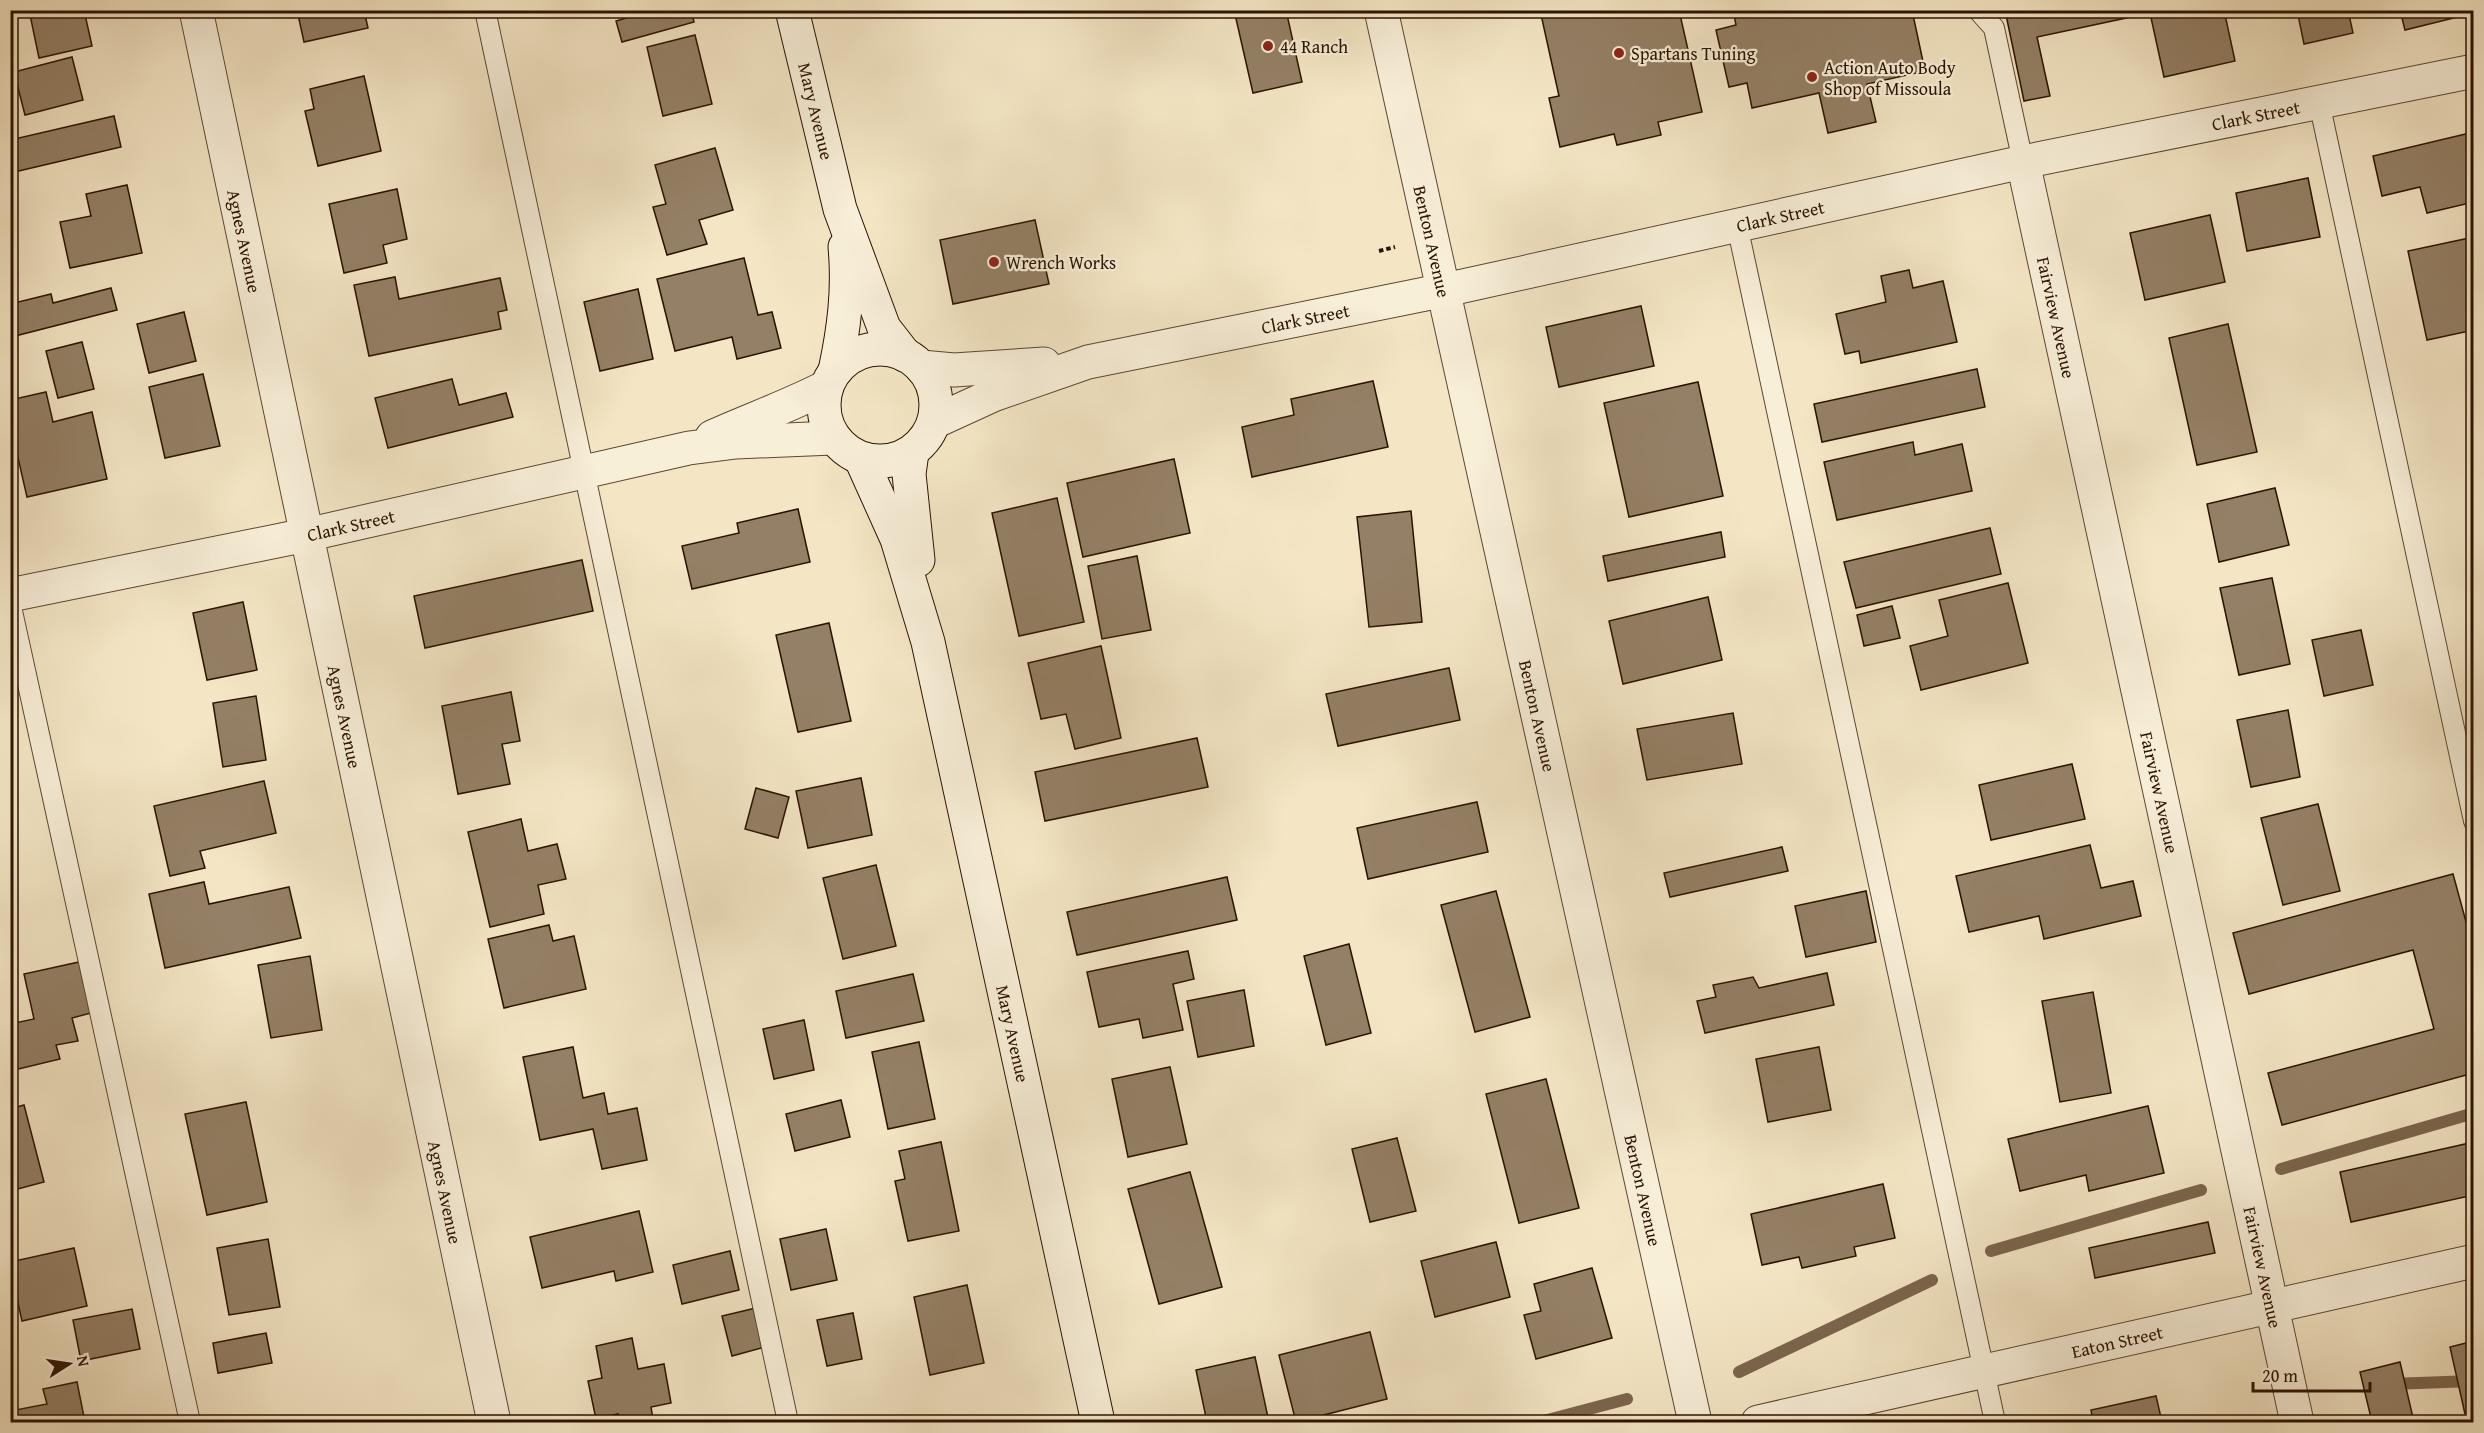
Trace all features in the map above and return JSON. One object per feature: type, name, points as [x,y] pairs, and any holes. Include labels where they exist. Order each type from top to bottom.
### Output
[{"type":"street","name":"Agnes Avenue","points":[[196,10],[494,1422]]},
{"type":"street","name":"Mary Avenue","points":[[792,10],[840,209]]},
{"type":"street","name":"Benton Avenue","points":[[1381,10],[1695,1422]]},
{"type":"street","name":"Clark Street","points":[[1088,362],[1445,290],[2023,162],[2474,70]]},
{"type":"street","name":"Fairview Avenue","points":[[2023,162],[2297,1422]]},
{"type":"street","points":[[840,209],[884,328],[932,383],[936,402],[934,422],[925,439],[912,452],[897,460],[879,462],[861,459],[846,451],[833,438],[826,422],[823,404],[845,326],[847,288],[840,209]]},
{"type":"street","points":[[830,379],[849,358],[867,350],[886,349],[913,361],[954,370],[1088,362]]},
{"type":"street","points":[[934,422],[993,395],[1088,362]]},
{"type":"street","name":"Clark Street","points":[[689,448],[761,415],[799,401],[830,379]]},
{"type":"street","name":"Clark Street","points":[[10,595],[306,535],[689,448],[736,442],[833,438]]},
{"type":"street","name":"Mary Avenue","points":[[912,452],[909,474],[911,509],[928,642]]},
{"type":"street","name":"Mary Avenue","points":[[861,459],[897,539],[928,642],[1098,1422]]},
{"type":"street","name":"Eaton Street","points":[[1758,1422],[2474,1261]]},
{"type":"lane","points":[[485,10],[788,1422]]},
{"type":"lane","points":[[1978,10],[1994,28],[2023,162]]},
{"type":"lane","points":[[2319,102],[2474,822]]},
{"type":"lane","points":[[1737,225],[1995,1422]]},
{"type":"lane","points":[[10,602],[190,1422]]},
{"type":"path","points":[[1379,252],[1404,244]]},
{"type":"building","points":[[29,10],[84,10],[92,46],[39,58]]},
{"type":"building","points":[[297,10],[364,10],[368,28],[304,42]]},
{"type":"building","points":[[631,10],[691,10],[694,22],[622,42],[616,21],[633,16]]},
{"type":"building","name":"44 Ranch","points":[[1234,10],[1286,10],[1302,82],[1253,93]]},
{"type":"building","name":"Spartans Tuning","points":[[1540,10],[1679,10],[1702,112],[1658,122],[1661,135],[1617,145],[1614,134],[1560,147],[1549,98],[1559,96]]},
{"type":"building","name":"Action Auto Body Shop of Missoula","points":[[1733,10],[1912,10],[1925,71],[1867,84],[1876,122],[1828,133],[1819,93],[1752,108],[1747,83],[1729,87],[1716,30],[1736,25]]},
{"type":"building","points":[[2005,10],[2224,10],[2235,61],[2164,77],[2150,13],[2037,37],[2050,96],[2024,101]]},
{"type":"building","points":[[2297,10],[2348,10],[2353,33],[2304,44]]},
{"type":"building","points":[[2400,10],[2474,10],[2474,13],[2405,30]]},
{"type":"building","points":[[695,35],[712,104],[663,116],[647,47]]},
{"type":"building","points":[[72,57],[83,100],[25,115],[14,72]]},
{"type":"building","points":[[364,76],[381,151],[318,166],[305,111],[314,109],[310,89]]},
{"type":"building","points":[[114,116],[121,147],[10,173],[10,140]]},
{"type":"building","points":[[2474,132],[2474,202],[2427,213],[2420,187],[2382,196],[2373,156]]},
{"type":"building","points":[[715,148],[733,210],[699,220],[707,244],[667,255],[653,207],[666,204],[655,165]]},
{"type":"building","points":[[2308,178],[2320,237],[2247,251],[2236,193]]},
{"type":"building","points":[[127,185],[142,253],[70,268],[60,222],[91,216],[86,194]]},
{"type":"building","points":[[397,189],[407,239],[383,245],[387,263],[344,273],[329,204]]},
{"type":"building","points":[[2210,215],[2225,282],[2145,300],[2130,233]]},
{"type":"building","name":"Wrench Works","points":[[1035,220],[1049,284],[953,304],[940,240]]},
{"type":"building","points":[[2474,237],[2474,330],[2427,340],[2408,251]]},
{"type":"building","points":[[744,258],[758,315],[772,312],[781,348],[737,359],[732,337],[675,351],[657,279]]},
{"type":"building","points":[[1909,270],[1913,288],[1943,281],[1957,342],[1861,363],[1859,351],[1845,354],[1836,314],[1886,302],[1881,276]]},
{"type":"building","points":[[395,277],[399,299],[500,278],[507,310],[498,312],[501,329],[369,356],[354,285]]},
{"type":"building","points":[[111,288],[117,310],[15,336],[10,318],[10,304],[51,294],[53,303]]},
{"type":"building","points":[[638,289],[653,359],[600,371],[584,302]]},
{"type":"building","points":[[1641,306],[1654,366],[1559,387],[1546,327]]},
{"type":"building","points":[[184,312],[196,361],[149,373],[137,324]]},
{"type":"building","points":[[2228,324],[2257,452],[2197,465],[2169,338]]},
{"type":"building","points":[[82,342],[94,389],[58,398],[46,351]]},
{"type":"building","points":[[1977,369],[1985,407],[1822,442],[1814,404]]},
{"type":"building","points":[[203,374],[220,446],[165,458],[149,387]]},
{"type":"building","points":[[452,379],[459,405],[506,393],[513,417],[388,448],[375,398]]},
{"type":"building","points":[[1373,381],[1388,447],[1252,477],[1242,427],[1294,415],[1291,399]]},
{"type":"building","points":[[1698,382],[1723,496],[1629,517],[1604,403]]},
{"type":"building","points":[[46,392],[53,422],[92,412],[107,479],[27,497],[10,423],[10,400]]},
{"type":"building","points":[[1913,442],[1915,455],[1962,444],[1972,491],[1837,520],[1824,462]]},
{"type":"building","points":[[1174,459],[1190,533],[1083,557],[1067,483]]},
{"type":"building","points":[[2275,488],[2289,545],[2219,562],[2207,504]]},
{"type":"building","points":[[1057,498],[1084,622],[1019,636],[992,513]]},
{"type":"building","points":[[798,509],[810,562],[692,589],[682,546],[739,533],[737,523]]},
{"type":"building","points":[[1411,511],[1422,622],[1369,627],[1357,517]]},
{"type":"building","points":[[1990,528],[2001,574],[1856,608],[1844,562]]},
{"type":"building","points":[[1721,532],[1725,557],[1608,581],[1603,556]]},
{"type":"building","points":[[1137,556],[1151,630],[1102,639],[1088,566]]},
{"type":"building","points":[[582,560],[593,611],[425,648],[414,596]]},
{"type":"building","points":[[2272,578],[2290,664],[2239,675],[2220,588]]},
{"type":"building","points":[[2008,583],[2028,663],[1921,690],[1910,646],[1948,636],[1939,600]]},
{"type":"building","points":[[1708,597],[1722,660],[1623,684],[1609,621]]},
{"type":"building","points":[[243,602],[257,670],[207,680],[193,613]]},
{"type":"building","points":[[1892,606],[1900,638],[1864,646],[1857,615]]},
{"type":"building","points":[[829,623],[851,721],[798,732],[776,635]]},
{"type":"building","points":[[2361,630],[2373,685],[2324,696],[2312,640]]},
{"type":"building","points":[[1101,646],[1121,738],[1075,749],[1066,714],[1041,719],[1028,663]]},
{"type":"building","points":[[1449,668],[1460,720],[1338,746],[1326,694]]},
{"type":"building","points":[[511,692],[520,741],[502,744],[510,784],[458,794],[442,706]]},
{"type":"building","points":[[256,696],[266,760],[223,767],[213,703]]},
{"type":"building","points":[[2288,710],[2300,777],[2251,787],[2237,720]]},
{"type":"building","points":[[1733,713],[1742,764],[1647,780],[1637,729]]},
{"type":"building","points":[[1197,738],[1208,787],[1045,821],[1035,772]]},
{"type":"building","points":[[2072,764],[2085,819],[1991,840],[1979,785]]},
{"type":"building","points":[[861,778],[872,835],[808,848],[796,791]]},
{"type":"building","points":[[264,781],[276,833],[200,851],[205,868],[170,876],[154,806]]},
{"type":"building","points":[[756,788],[789,797],[778,838],[745,829]]},
{"type":"building","points":[[1477,802],[1488,852],[1368,879],[1357,828]]},
{"type":"building","points":[[2318,804],[2340,891],[2283,905],[2261,818]]},
{"type":"building","points":[[521,819],[528,851],[557,844],[566,879],[538,885],[544,914],[490,927],[468,832]]},
{"type":"building","points":[[2090,845],[2101,888],[2133,881],[2141,916],[2044,939],[2039,916],[1969,932],[1956,876]]},
{"type":"building","points":[[1782,847],[1788,871],[1670,897],[1664,873]]},
{"type":"building","points":[[876,865],[896,946],[843,959],[823,878]]},
{"type":"building","points":[[2453,874],[2474,951],[2474,1073],[2282,1125],[2268,1073],[2434,1029],[2413,950],[2249,994],[2233,933]]},
{"type":"building","points":[[1227,877],[1237,920],[1077,955],[1067,912]]},
{"type":"building","points":[[204,882],[209,904],[289,887],[301,938],[165,968],[149,894]]},
{"type":"building","points":[[1496,891],[1530,1017],[1475,1032],[1441,905]]},
{"type":"building","points":[[1866,891],[1876,942],[1806,957],[1795,906]]},
{"type":"building","points":[[549,925],[553,941],[574,936],[586,989],[504,1008],[488,939]]},
{"type":"building","points":[[1349,944],[1371,1033],[1326,1045],[1304,956]]},
{"type":"building","points":[[1188,951],[1194,979],[1173,984],[1183,1030],[1143,1038],[1139,1019],[1099,1027],[1087,972]]},
{"type":"building","points":[[310,956],[322,1030],[271,1038],[258,965]]},
{"type":"building","points":[[79,962],[91,1013],[72,1018],[78,1041],[56,1045],[60,1059],[10,1071],[10,1024],[34,1019],[24,974]]},
{"type":"building","points":[[1827,973],[1834,1005],[1705,1033],[1697,1001],[1716,997],[1713,985],[1753,977],[1759,988]]},
{"type":"building","points":[[913,974],[924,1021],[846,1038],[836,991]]},
{"type":"building","points":[[1244,990],[1254,1046],[1198,1057],[1187,1001]]},
{"type":"building","points":[[2093,992],[2111,1093],[2060,1102],[2042,1001]]},
{"type":"building","points":[[804,1020],[814,1070],[774,1079],[763,1029]]},
{"type":"building","points":[[919,1042],[935,1119],[888,1129],[872,1052]]},
{"type":"building","points":[[573,1047],[583,1098],[604,1093],[608,1114],[637,1108],[647,1160],[602,1169],[593,1129],[540,1140],[523,1057]]},
{"type":"building","points":[[1819,1047],[1831,1110],[1768,1122],[1756,1059]]},
{"type":"building","points":[[1170,1067],[1187,1144],[1128,1157],[1112,1079]]},
{"type":"building","points":[[1546,1079],[1579,1208],[1519,1223],[1486,1094]]},
{"type":"building","points":[[841,1100],[850,1137],[795,1151],[786,1114]]},
{"type":"building","points":[[246,1102],[267,1202],[207,1215],[185,1114]]},
{"type":"building","points":[[24,1105],[44,1182],[10,1191],[10,1109]]},
{"type":"building","points":[[2148,1106],[2164,1173],[2089,1191],[2086,1175],[2020,1191],[2008,1139]]},
{"type":"building","points":[[1397,1138],[1416,1211],[1370,1222],[1352,1149]]},
{"type":"building","points":[[941,1142],[959,1231],[908,1241],[895,1181],[905,1179],[899,1151]]},
{"type":"building","points":[[2474,1142],[2474,1195],[2351,1222],[2340,1172]]},
{"type":"building","points":[[1190,1172],[1222,1287],[1159,1304],[1128,1189]]},
{"type":"building","points":[[1883,1184],[1895,1238],[1854,1247],[1856,1256],[1802,1268],[1799,1257],[1762,1265],[1751,1214]]},
{"type":"building","points":[[639,1211],[653,1272],[616,1281],[614,1271],[542,1288],[530,1237]]},
{"type":"building","points":[[2208,1222],[2215,1253],[2095,1278],[2089,1248]]},
{"type":"building","points":[[826,1229],[837,1280],[791,1290],[780,1239]]},
{"type":"building","points":[[268,1239],[280,1307],[229,1315],[217,1248]]},
{"type":"building","points":[[1496,1242],[1510,1297],[1435,1317],[1421,1261]]},
{"type":"building","points":[[74,1248],[87,1306],[22,1321],[17,1298],[10,1300],[10,1262]]},
{"type":"building","points":[[730,1251],[739,1290],[682,1304],[673,1265]]},
{"type":"building","points":[[1592,1268],[1612,1338],[1536,1359],[1524,1315],[1541,1311],[1534,1284]]},
{"type":"building","points":[[967,1285],[984,1363],[930,1375],[914,1297]]},
{"type":"building","points":[[756,1308],[765,1347],[732,1356],[722,1316]]},
{"type":"building","points":[[132,1309],[140,1349],[81,1361],[73,1320]]},
{"type":"building","points":[[853,1313],[862,1359],[827,1366],[817,1320]]},
{"type":"building","points":[[1370,1332],[1387,1399],[1296,1422],[1279,1355]]},
{"type":"building","points":[[266,1333],[272,1363],[218,1373],[213,1343]]},
{"type":"building","points":[[632,1338],[638,1369],[664,1364],[671,1403],[651,1407],[653,1419],[620,1422],[618,1414],[596,1419],[588,1381],[602,1378],[596,1346]]},
{"type":"building","points":[[2474,1341],[2474,1412],[2465,1414],[2450,1347]]},
{"type":"building","points":[[1255,1357],[1269,1422],[1207,1422],[1196,1370]]},
{"type":"building","points":[[2400,1362],[2414,1422],[2372,1422],[2360,1372]]},
{"type":"building","points":[[77,1382],[85,1422],[10,1422],[10,1411],[47,1404],[43,1389]]},
{"type":"building","points":[[2156,1396],[2162,1422],[2086,1422],[2093,1421],[2091,1410]]},
{"type":"building","points":[[1005,1416],[1006,1422],[977,1422]]},
{"type":"waterway","points":[[2281,1169],[2474,1113]]},
{"type":"waterway","points":[[1991,1251],[2201,1190]]},
{"type":"waterway","points":[[1739,1372],[1932,1280]]},
{"type":"waterway","points":[[2391,1384],[2473,1381]]},
{"type":"waterway","points":[[1540,1422],[1627,1399]]},
{"type":"place","name":"44 Ranch","points":[[1268,46]]},
{"type":"place","name":"Spartans Tuning","points":[[1619,53]]},
{"type":"place","name":"Action Auto Body Shop of Missoula","points":[[1812,77]]},
{"type":"place","name":"Wrench Works","points":[[994,262]]}]
